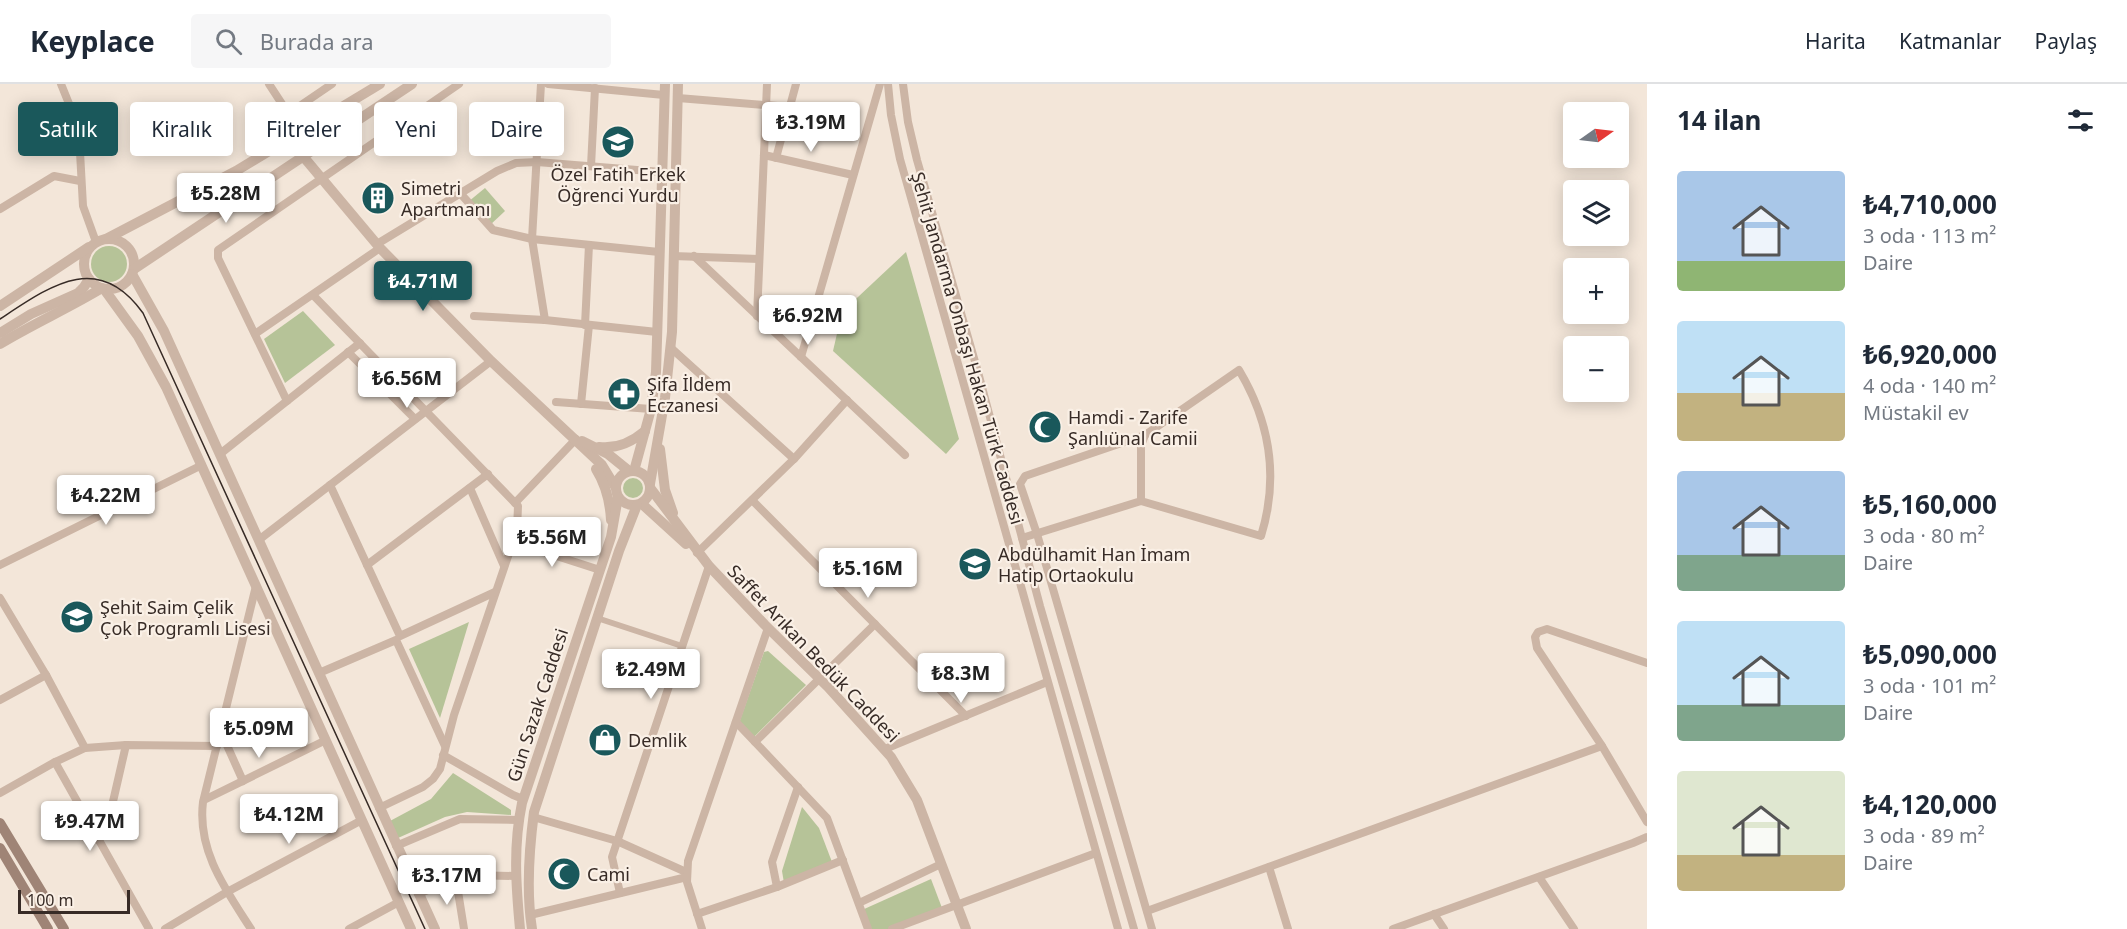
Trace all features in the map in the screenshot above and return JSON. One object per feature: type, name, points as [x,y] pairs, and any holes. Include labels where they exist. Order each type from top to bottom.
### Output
[{"type":"main road","points":[[0,823],[64,929]]},
{"type":"main road","points":[[0,849],[48,929]]},
{"type":"street","points":[[61,84],[79,134],[80,181],[85,215],[98,242]]},
{"type":"street","points":[[269,84],[280,102]]},
{"type":"street","points":[[306,102],[332,84]]},
{"type":"street","points":[[351,102],[380,84]]},
{"type":"street","points":[[362,116],[412,84]]},
{"type":"street","points":[[287,400],[218,258],[218,250],[459,84]]},
{"type":"street","points":[[541,84],[532,239],[545,320]]},
{"type":"street","points":[[548,84],[665,90],[656,372],[651,409],[645,431],[632,471],[621,476],[617,492]]},
{"type":"street","points":[[303,156],[379,246],[491,361],[602,465],[617,492],[628,505],[640,504],[648,497],[651,487],[671,348],[678,84]]},
{"type":"street","points":[[757,316],[767,84]]},
{"type":"street","points":[[776,158],[796,84]]},
{"type":"street","points":[[801,357],[880,84]]},
{"type":"street","name":"Şehit Jandarma Onbaşı Hakan Türk Caddesi","points":[[888,84],[891,115],[900,159],[1118,929]]},
{"type":"street","name":"Şehit Jandarma Onbaşı Hakan Türk Caddesi","points":[[903,84],[912,141],[978,372],[1040,606],[1134,929]]},
{"type":"street","points":[[591,166],[595,88]]},
{"type":"street","points":[[678,98],[790,108]]},
{"type":"street","points":[[764,155],[853,175]]},
{"type":"street","points":[[0,306],[98,242],[206,187],[261,156]]},
{"type":"street","points":[[0,344],[70,308],[103,288],[112,289],[122,286],[133,272],[301,156]]},
{"type":"street","points":[[255,334],[379,246],[460,193],[509,165],[537,162],[662,172]]},
{"type":"street","points":[[0,209],[54,176],[80,181]]},
{"type":"street","points":[[460,193],[493,230],[532,239],[659,252]]},
{"type":"street","points":[[98,242],[122,242],[134,259],[133,272],[164,331],[260,539],[435,929]]},
{"type":"street","points":[[98,242],[85,259],[85,270],[89,279],[103,288],[144,345],[257,585],[411,929]]},
{"type":"street","points":[[581,404],[587,325],[589,245]]},
{"type":"street","points":[[673,256],[759,259]]},
{"type":"street","points":[[694,256],[904,455]]},
{"type":"street","points":[[0,333],[31,314],[78,293],[89,279]]},
{"type":"street","points":[[313,295],[518,506],[517,530],[454,715],[440,769],[428,783],[379,808]]},
{"type":"street","points":[[474,316],[545,320],[657,332]]},
{"type":"street","points":[[220,454],[360,343]]},
{"type":"street","points":[[671,348],[794,459]]},
{"type":"street","points":[[348,352],[415,419]]},
{"type":"street","points":[[260,539],[491,361]]},
{"type":"street","points":[[1022,538],[1037,534],[1141,501],[1261,536],[1270,492],[1270,456],[1264,426],[1255,401],[1239,370],[1146,435],[1022,478],[1020,487],[1037,534],[1152,929]]},
{"type":"street","points":[[640,504],[697,553],[794,459],[847,400]]},
{"type":"street","points":[[556,402],[651,409]]},
{"type":"street","points":[[659,430],[665,490],[673,514],[686,537]]},
{"type":"street","points":[[597,447],[608,448],[620,445],[637,438],[645,431]]},
{"type":"street","points":[[1141,501],[1141,446],[1146,435]]},
{"type":"street","points":[[576,439],[597,447],[632,471],[643,473],[686,537]]},
{"type":"street","points":[[515,503],[576,439]]},
{"type":"street","points":[[576,439],[605,485],[610,509],[611,537]]},
{"type":"street","points":[[0,565],[202,465]]},
{"type":"street","points":[[367,565],[488,474]]},
{"type":"street","points":[[330,485],[367,565],[444,750],[513,795],[523,799]]},
{"type":"street","points":[[470,488],[504,566]]},
{"type":"street","name":"Gün Sazak Caddesi","points":[[519,929],[515,876],[518,820],[523,799],[611,537],[617,492]]},
{"type":"street","points":[[752,500],[966,716]]},
{"type":"street","name":"Gün Sazak Caddesi","points":[[532,929],[530,841],[533,817],[624,535],[640,504]]},
{"type":"street","name":"Saffet Arıkan Bedük Caddesi","points":[[686,537],[709,566],[819,679],[885,749],[898,766],[914,794],[966,929]]},
{"type":"street","points":[[513,542],[600,570]]},
{"type":"street","points":[[620,893],[612,857],[709,566]]},
{"type":"street","points":[[251,929],[227,892],[206,846],[202,819],[204,800],[257,585]]},
{"type":"street","points":[[319,673],[495,592]]},
{"type":"street","points":[[1,603],[46,675],[85,748]]},
{"type":"street","points":[[596,618],[682,646]]},
{"type":"street","points":[[755,742],[875,624]]},
{"type":"street","points":[[702,929],[686,875],[688,861],[768,628]]},
{"type":"street","points":[[1647,663],[1547,630],[1538,632],[1535,637],[1537,648],[1602,746],[1647,822]]},
{"type":"street","points":[[0,700],[46,675]]},
{"type":"street","points":[[885,749],[1047,682]]},
{"type":"street","points":[[736,722],[827,818],[868,929]]},
{"type":"street","points":[[220,732],[243,781]]},
{"type":"street","points":[[204,800],[326,740]]},
{"type":"street","points":[[0,793],[85,748],[126,745],[217,746]]},
{"type":"street","points":[[98,840],[106,832],[126,745]]},
{"type":"street","points":[[1147,911],[1602,746]]},
{"type":"street","points":[[55,762],[149,929]]},
{"type":"street","points":[[777,887],[772,862],[798,787]]},
{"type":"street","points":[[533,817],[617,841],[686,875]]},
{"type":"street","points":[[396,846],[460,819],[518,820]]},
{"type":"street","points":[[165,929],[227,892],[362,820]]},
{"type":"street","points":[[1393,929],[1647,837]]},
{"type":"street","points":[[892,929],[1096,853]]},
{"type":"street","points":[[697,914],[777,887],[843,860]]},
{"type":"street","points":[[859,903],[941,864]]},
{"type":"street","points":[[1269,867],[1288,929]]},
{"type":"street","points":[[418,894],[470,875],[515,876]]},
{"type":"street","points":[[530,915],[686,875]]},
{"type":"street","points":[[1539,877],[1574,929]]},
{"type":"street","points":[[456,879],[464,929]]},
{"type":"street","points":[[353,928],[399,902]]},
{"type":"street","points":[[1434,914],[1444,929]]},
{"type":"green space","points":[[485,188],[505,211],[489,226],[468,202]]},
{"type":"green space","points":[[109,246],[122,251],[127,264],[122,277],[109,282],[96,277],[91,264],[96,251]]},
{"type":"green space","points":[[906,252],[959,439],[946,454],[833,351],[842,312]]},
{"type":"green space","points":[[303,311],[335,345],[285,383],[264,339]]},
{"type":"green space","points":[[633,478],[640,481],[643,488],[640,495],[633,498],[626,495],[623,488],[626,481]]},
{"type":"green space","points":[[469,622],[440,718],[409,649]]},
{"type":"green space","points":[[768,651],[806,685],[754,737],[739,723],[764,652]]},
{"type":"green space","points":[[453,773],[511,810],[511,815],[467,812],[445,817],[398,838],[390,821],[431,799]]},
{"type":"green space","points":[[802,807],[819,828],[832,862],[784,883],[782,871]]},
{"type":"green space","points":[[931,879],[942,908],[888,929],[868,929],[862,910]]},
{"type":"tram line","points":[[0,319],[55,286],[73,280],[91,279],[109,283],[126,294],[143,313],[425,929]]},
{"type":"place","name":"Özel Fatih Erkek Öğrenci Yurdu","points":[[618,142]]},
{"type":"place","name":"Simetri Apartmanı","points":[[378,198]]},
{"type":"place","name":"Şifa İldem Eczanesi","points":[[624,394]]},
{"type":"place","name":"Hamdi - Zarife Şanlıünal Camii","points":[[1045,427]]},
{"type":"place","name":"Abdülhamit Han İmam Hatip Ortaokulu","points":[[975,564]]},
{"type":"place","name":"Şehit Saim Çelik Çok Programlı Lisesi","points":[[77,617]]},
{"type":"place","name":"Demlik","points":[[605,740]]},
{"type":"place","name":"Cami","points":[[564,874]]}]
